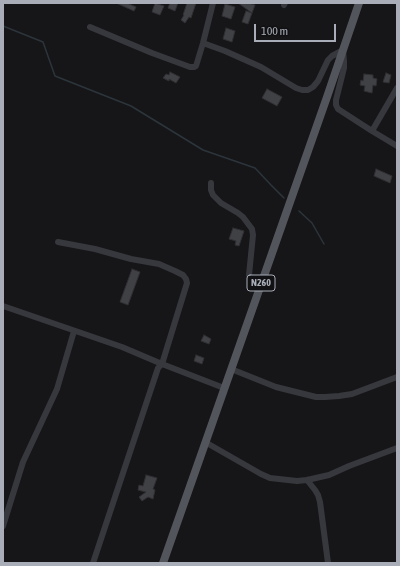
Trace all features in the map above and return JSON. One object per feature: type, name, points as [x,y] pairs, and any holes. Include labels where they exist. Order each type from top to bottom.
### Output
[{"type":"main road","name":"N260","points":[[163,563],[359,3]]},
{"type":"street","points":[[90,27],[152,53],[190,67],[194,67],[196,66],[203,43],[213,3]]},
{"type":"street","points":[[203,43],[261,67],[302,90],[308,90],[313,87],[318,81],[328,60],[343,50],[344,68],[336,100],[338,109],[397,146]]},
{"type":"street","points":[[372,131],[397,88]]},
{"type":"street","points":[[211,183],[213,195],[221,203],[243,217],[252,230],[253,236],[249,275],[262,281]]},
{"type":"street","points":[[58,242],[159,264],[183,275],[187,283],[162,364],[158,368],[92,563]]},
{"type":"street","points":[[3,306],[122,347],[224,388]]},
{"type":"street","points":[[3,526],[23,462],[57,389],[74,331]]},
{"type":"street","points":[[231,369],[276,387],[316,397],[352,394],[397,377]]},
{"type":"street","points":[[205,442],[270,478],[297,481],[329,475],[397,448]]},
{"type":"street","points":[[307,480],[318,495],[320,502],[328,563]]},
{"type":"building","points":[[116,3],[127,3],[136,7],[134,11]]},
{"type":"building","points":[[155,3],[164,6],[160,15],[152,12]]},
{"type":"building","points":[[170,3],[178,3],[175,11],[168,8]]},
{"type":"building","points":[[187,3],[196,3],[191,18],[189,17],[185,23],[181,20]]},
{"type":"building","points":[[238,3],[255,5],[252,13]]},
{"type":"building","points":[[225,4],[235,7],[231,19],[222,16]]},
{"type":"building","points":[[246,11],[252,13],[248,24],[242,22]]},
{"type":"building","points":[[226,28],[235,31],[232,42],[223,39]]},
{"type":"building","points":[[170,72],[180,77],[176,83],[169,79],[169,81],[163,78],[166,74],[169,75]]},
{"type":"building","points":[[386,73],[391,75],[389,83],[383,82]]},
{"type":"building","points":[[364,74],[373,75],[373,78],[377,79],[376,86],[373,85],[372,93],[364,91],[365,86],[360,85],[361,80],[363,81]]},
{"type":"building","points":[[267,89],[282,97],[277,106],[262,98]]},
{"type":"building","points":[[376,169],[392,176],[390,183],[374,176]]},
{"type":"building","points":[[233,228],[244,231],[239,246],[235,245],[236,241],[229,239]]},
{"type":"building","points":[[132,269],[140,272],[128,305],[120,302]]},
{"type":"building","points":[[204,335],[211,339],[209,344],[201,341]]},
{"type":"building","points":[[196,355],[204,358],[202,364],[194,361]]},
{"type":"building","points":[[146,475],[157,478],[153,489],[155,490],[153,499],[148,497],[142,501],[139,497],[146,492],[138,490],[139,485],[143,486]]},
{"type":"waterway","points":[[3,26],[43,42],[55,76],[131,106],[203,150],[255,168],[284,198]]},
{"type":"waterway","points":[[299,211],[312,223],[324,244]]}]
